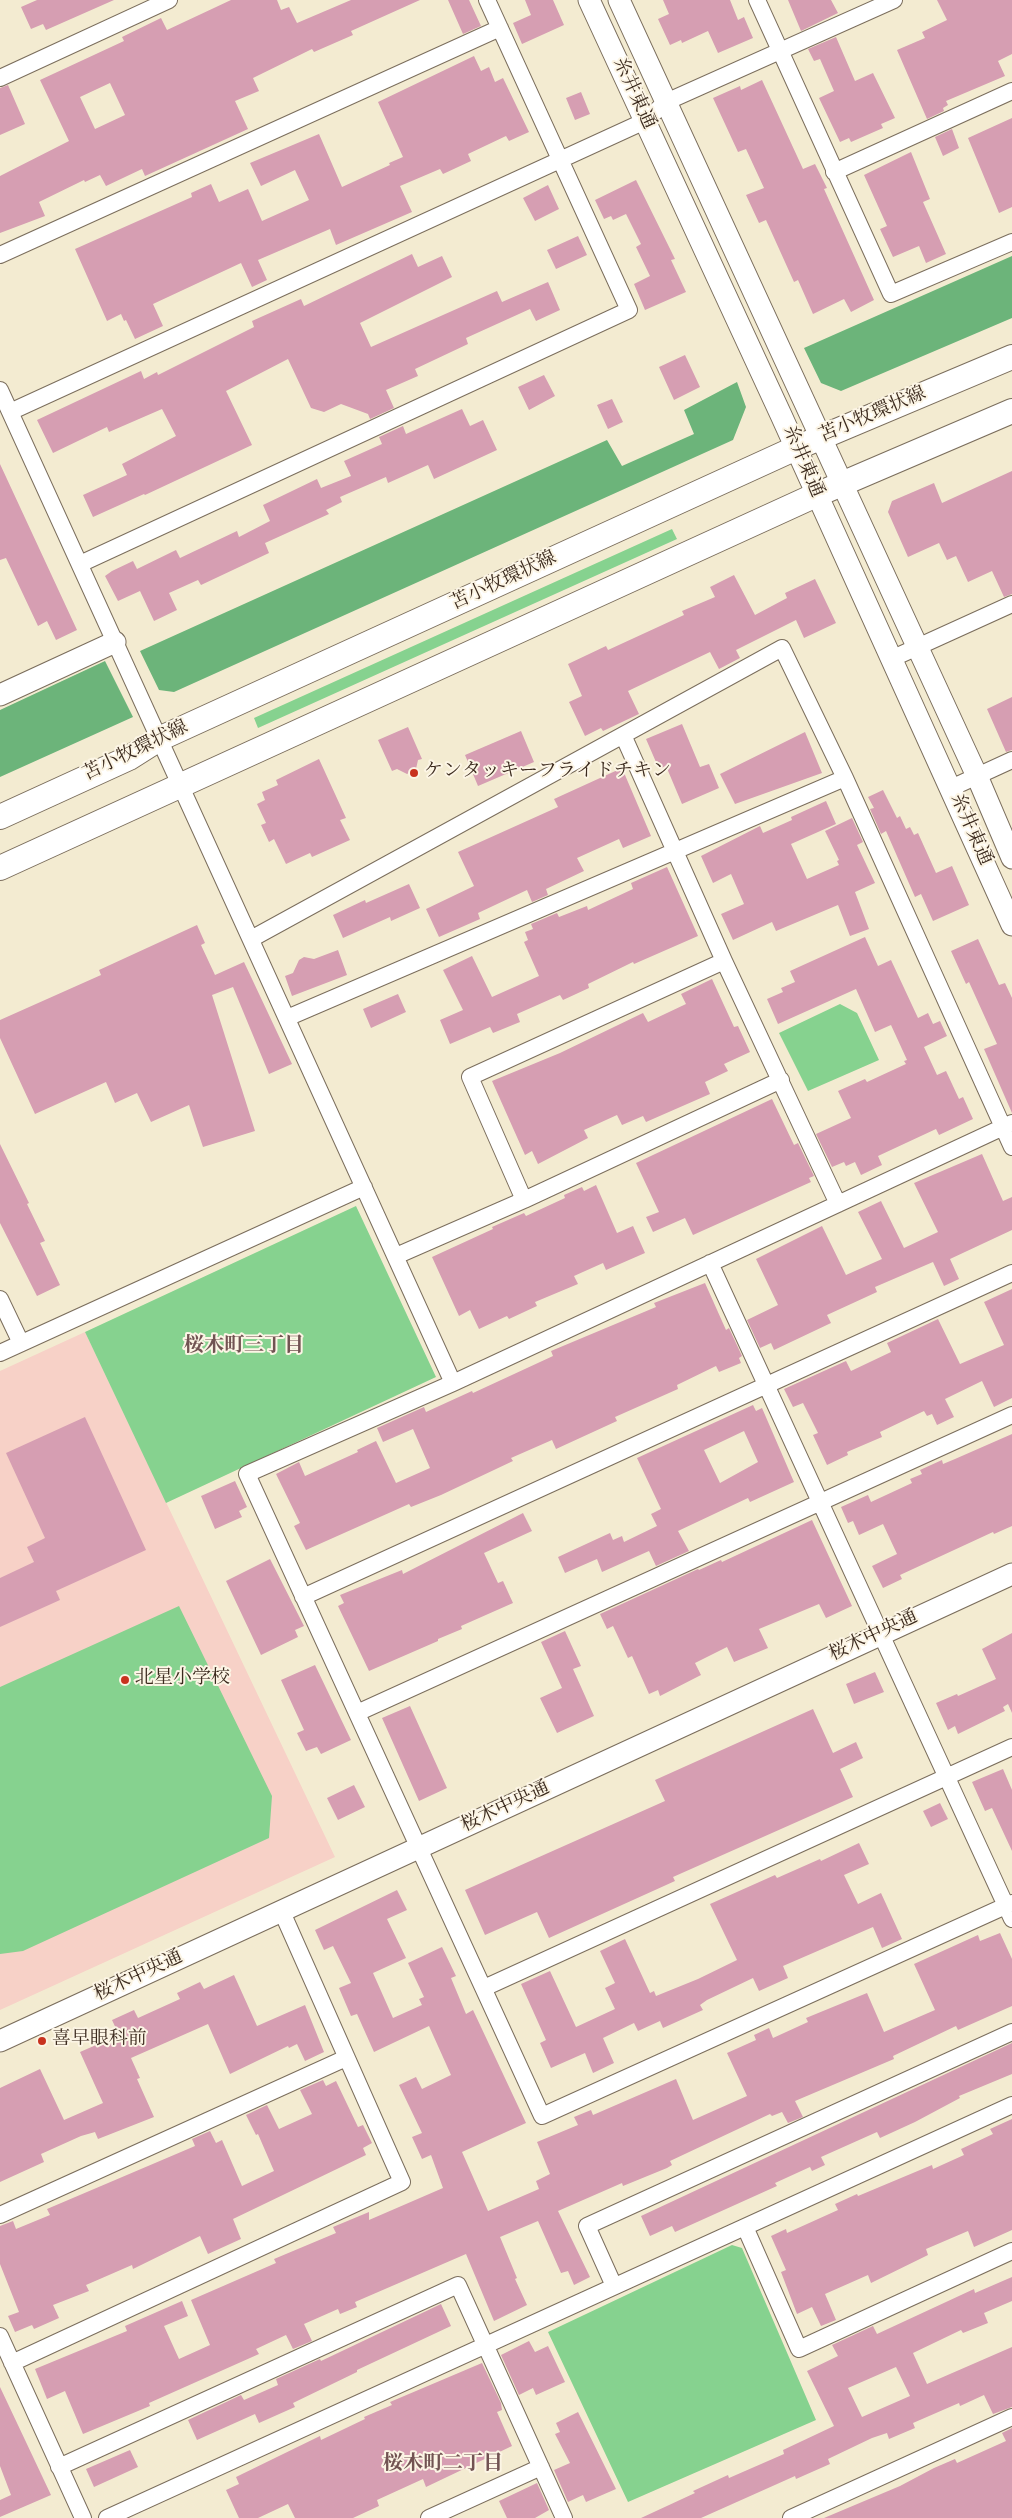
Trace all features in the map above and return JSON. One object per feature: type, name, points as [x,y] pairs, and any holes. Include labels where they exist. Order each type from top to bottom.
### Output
[{"type":"main road","name":"苫小牧環状線","points":[[0,817],[129,758],[160,739],[796,448],[1012,357]]},
{"type":"main road","points":[[0,868],[816,495],[1012,410]]},
{"type":"street","points":[[0,78],[169,0]]},
{"type":"street","points":[[80,564],[629,310],[487,0]]},
{"type":"street","name":"糸井東通","points":[[589,0],[952,788],[1012,925]]},
{"type":"street","name":"糸井東通","points":[[619,0],[821,437],[916,648],[977,776],[1012,858]]},
{"type":"street","points":[[757,0],[891,294],[1012,242]]},
{"type":"street","points":[[10,412],[645,121],[666,102],[894,0]]},
{"type":"street","points":[[0,255],[500,28]]},
{"type":"street","points":[[834,172],[1012,91]]},
{"type":"street","points":[[0,390],[453,1382]]},
{"type":"street","points":[[891,659],[1012,604]]},
{"type":"street","points":[[0,695],[115,642]]},
{"type":"street","points":[[251,939],[782,648],[846,778],[1008,1125],[1012,1147]]},
{"type":"street","points":[[623,735],[724,961],[838,1204]]},
{"type":"street","points":[[952,788],[1012,760]]},
{"type":"street","points":[[287,1018],[846,778]]},
{"type":"street","points":[[524,1200],[470,1077],[724,961]]},
{"type":"street","points":[[396,1256],[524,1200],[781,1080]]},
{"type":"street","points":[[710,1263],[946,1776],[1010,1910],[542,2116],[247,1474],[453,1382],[1008,1125]]},
{"type":"street","points":[[0,1353],[364,1187]]},
{"type":"street","points":[[303,1597],[1012,1273]]},
{"type":"street","points":[[0,1299],[21,1343]]},
{"type":"street","points":[[357,1713],[1012,1415]]},
{"type":"street","name":"桜木中央通","points":[[0,2041],[1012,1574]]},
{"type":"street","points":[[484,1988],[1012,1746]]},
{"type":"street","points":[[12,2363],[402,2182],[282,1912]]},
{"type":"street","points":[[614,2286],[587,2226],[1012,2032]]},
{"type":"street","points":[[0,2215],[346,2058]]},
{"type":"street","points":[[106,2518],[1012,2105]]},
{"type":"street","points":[[744,2227],[799,2349],[1012,2251]]},
{"type":"street","points":[[59,2467],[458,2285],[564,2518]]},
{"type":"street","points":[[0,2336],[82,2518]]},
{"type":"street","points":[[790,2518],[1012,2417]]},
{"type":"street","points":[[429,2518],[541,2466]]},
{"type":"shaded area","name":"北星小学校","points":[[85,1332],[335,1857],[0,2010],[0,1371]]},
{"type":"green space","points":[[1012,256],[1012,318],[841,391],[821,383],[804,348]]},
{"type":"green space","points":[[737,382],[746,407],[733,440],[174,692],[159,690],[140,651],[607,440],[622,466],[694,434],[684,410]]},
{"type":"green space","points":[[672,529],[677,539],[258,728],[254,718]]},
{"type":"green space","points":[[105,661],[133,717],[0,777],[0,710]]},
{"type":"green space","points":[[840,1004],[857,1013],[879,1060],[808,1091],[779,1033]]},
{"type":"green space","points":[[356,1206],[436,1377],[166,1503],[85,1332]]},
{"type":"green space","points":[[179,1606],[272,1796],[269,1838],[23,1951],[0,1954],[0,1687]]},
{"type":"green space","points":[[732,2245],[742,2248],[816,2420],[628,2502],[548,2332]]},
{"type":"building","points":[[37,0],[114,0],[46,30],[43,24],[31,29],[21,7]]},
{"type":"building","points":[[231,0],[277,0],[281,10],[289,7],[297,23],[351,0],[420,0],[351,31],[353,35],[314,52],[312,49],[253,78],[259,91],[235,101],[248,129],[145,176],[142,169],[106,186],[100,175],[85,182],[84,180],[39,202],[45,216],[0,233],[0,176],[69,141],[40,80],[124,41],[122,37],[161,18],[167,30]],"holes":[[[110,83],[125,115],[95,129],[80,97]]]},
{"type":"building","points":[[448,0],[469,0],[481,26],[463,34]]},
{"type":"building","points":[[525,0],[553,0],[564,25],[522,44],[513,23],[531,15]]},
{"type":"building","points":[[663,0],[730,0],[738,20],[744,17],[753,38],[718,53],[708,31],[682,43],[681,40],[670,45],[658,19],[669,14]]},
{"type":"building","points":[[788,0],[831,0],[838,13],[801,31]]},
{"type":"building","points":[[937,0],[1012,0],[1012,54],[998,61],[1005,76],[946,101],[948,105],[943,108],[944,111],[927,119],[897,50],[925,38],[922,32],[947,20]]},
{"type":"building","points":[[836,37],[855,81],[873,73],[895,118],[881,124],[883,128],[851,142],[849,138],[840,142],[819,98],[834,91],[820,59],[814,61],[808,49]]},
{"type":"building","points":[[474,56],[481,71],[489,67],[495,82],[503,78],[529,132],[509,141],[506,136],[468,154],[471,161],[443,174],[440,169],[400,186],[412,212],[336,245],[330,229],[258,260],[267,280],[252,287],[241,263],[153,304],[163,326],[135,339],[121,314],[107,321],[75,249],[192,197],[191,193],[211,184],[219,202],[248,189],[262,221],[309,200],[295,170],[261,186],[250,163],[319,134],[342,187],[390,165],[389,163],[403,157],[378,102]]},
{"type":"building","points":[[762,80],[803,169],[815,164],[827,188],[824,189],[874,300],[851,312],[844,299],[813,314],[798,280],[794,282],[766,220],[759,223],[746,195],[764,188],[746,149],[738,152],[713,98],[740,86],[741,90]]},
{"type":"building","points":[[8,85],[25,124],[0,135],[0,88]]},
{"type":"building","points":[[581,92],[590,114],[575,120],[566,98]]},
{"type":"building","points":[[1012,118],[1012,207],[999,213],[968,138]]},
{"type":"building","points":[[952,129],[959,148],[943,156],[935,137]]},
{"type":"building","points":[[911,152],[930,199],[923,202],[946,254],[926,263],[919,246],[893,257],[880,229],[887,226],[864,175]]},
{"type":"building","points":[[636,180],[675,259],[671,260],[686,292],[645,310],[634,284],[650,276],[636,247],[641,244],[626,214],[613,220],[611,216],[604,219],[595,200]]},
{"type":"building","points":[[548,185],[559,209],[535,221],[523,198]]},
{"type":"building","points":[[578,236],[587,255],[556,269],[547,250]]},
{"type":"building","points":[[412,254],[418,267],[442,256],[452,277],[360,323],[371,347],[497,291],[502,302],[548,282],[560,310],[536,321],[530,309],[466,338],[468,344],[415,369],[418,376],[386,390],[394,408],[370,419],[368,414],[341,404],[324,412],[311,408],[288,359],[226,391],[252,445],[93,517],[83,495],[127,475],[122,464],[176,436],[162,409],[109,432],[107,427],[53,453],[37,420],[141,371],[144,379],[157,372],[158,375],[254,327],[252,321],[301,299],[304,306]]},
{"type":"building","points":[[685,355],[700,387],[674,400],[659,367]]},
{"type":"building","points":[[544,375],[555,396],[529,410],[518,387]]},
{"type":"building","points":[[612,399],[623,422],[608,429],[597,405]]},
{"type":"building","points":[[462,409],[470,426],[483,420],[497,450],[434,479],[428,465],[388,483],[386,477],[340,497],[342,502],[326,510],[329,514],[265,543],[269,553],[201,585],[198,580],[169,593],[177,610],[154,621],[140,591],[118,601],[105,576],[133,561],[137,569],[176,550],[180,558],[237,531],[239,537],[270,521],[263,505],[317,479],[321,488],[351,476],[344,461],[382,444],[379,437],[403,426],[406,434]]},
{"type":"building","points":[[0,464],[77,630],[56,640],[47,621],[38,626],[6,558],[0,560]]},
{"type":"building","points":[[1012,471],[1012,594],[1004,597],[992,571],[968,582],[956,556],[947,560],[939,543],[908,557],[888,512],[892,501],[934,483],[942,503]]},
{"type":"building","points":[[734,575],[755,615],[787,598],[785,593],[815,579],[836,623],[804,638],[796,620],[736,650],[740,658],[719,669],[710,652],[628,691],[639,714],[603,731],[601,728],[585,736],[569,702],[582,696],[568,664],[606,646],[608,650],[684,615],[682,611],[715,597],[710,587]]},
{"type":"building","points":[[1012,697],[1012,750],[1006,752],[987,709]]},
{"type":"building","points":[[682,724],[700,767],[709,764],[719,788],[682,804],[666,766],[659,769],[646,739]]},
{"type":"building","points":[[408,727],[422,759],[418,760],[416,769],[407,774],[397,769],[392,771],[378,740]]},
{"type":"building","points":[[521,731],[534,762],[478,786],[465,755]]},
{"type":"building","points":[[805,732],[822,773],[735,804],[720,774]]},
{"type":"building","points":[[319,759],[346,818],[340,820],[350,840],[312,857],[310,853],[286,864],[274,839],[269,842],[261,825],[266,823],[257,804],[265,800],[262,792],[278,785],[276,780]]},
{"type":"building","points":[[622,768],[651,836],[623,848],[619,839],[577,858],[584,871],[546,889],[548,895],[532,902],[527,890],[478,913],[480,919],[439,937],[426,909],[474,886],[458,852],[558,807],[554,799]]},
{"type":"building","points":[[883,790],[897,818],[900,816],[906,829],[910,827],[914,835],[918,833],[936,873],[952,866],[969,905],[933,921],[921,894],[915,897],[886,831],[881,834],[870,809],[874,808],[868,797]]},
{"type":"building","points":[[826,801],[836,824],[791,844],[807,879],[839,865],[837,861],[839,860],[825,831],[852,818],[863,842],[857,845],[875,883],[855,892],[869,929],[850,936],[838,905],[776,931],[772,922],[733,940],[721,914],[744,904],[731,874],[713,883],[701,856],[760,826],[763,833],[792,820],[791,817]]},
{"type":"building","points":[[667,867],[698,936],[634,964],[633,962],[588,984],[589,988],[563,1000],[560,995],[517,1014],[520,1022],[493,1033],[490,1027],[450,1044],[440,1020],[463,1010],[443,970],[472,956],[492,997],[539,976],[524,942],[528,940],[525,932],[533,929],[531,924],[557,913],[559,917],[587,906],[588,910],[633,889],[631,883]]},
{"type":"building","points":[[409,884],[420,908],[391,921],[390,917],[343,938],[333,915],[365,900],[366,903]]},
{"type":"building","points":[[197,925],[205,943],[201,945],[215,975],[244,962],[292,1064],[269,1074],[233,987],[212,995],[255,1131],[203,1147],[189,1105],[151,1122],[137,1093],[115,1103],[106,1082],[35,1114],[0,1038],[0,1020],[101,975],[99,970]]},
{"type":"building","points":[[865,937],[878,966],[891,960],[918,1018],[928,1013],[933,1024],[940,1021],[947,1036],[924,1047],[937,1075],[946,1071],[959,1099],[963,1097],[973,1119],[939,1135],[936,1129],[878,1156],[882,1165],[861,1175],[855,1162],[846,1166],[844,1162],[832,1167],[816,1134],[851,1118],[838,1091],[865,1079],[867,1082],[906,1064],[904,1061],[907,1060],[891,1025],[875,1032],[856,989],[778,1024],[767,999],[783,992],[781,988],[795,982],[790,971]]},
{"type":"building","points":[[978,939],[999,985],[1005,983],[1012,998],[1012,1113],[984,1049],[997,1044],[969,982],[966,984],[951,951]]},
{"type":"building","points":[[338,950],[347,975],[292,996],[285,976],[293,973],[299,960],[304,957],[314,959]]},
{"type":"building","points":[[712,979],[734,1027],[738,1026],[750,1052],[724,1064],[728,1071],[705,1082],[710,1094],[646,1122],[643,1116],[622,1125],[617,1115],[584,1130],[588,1138],[538,1164],[532,1151],[525,1155],[492,1081],[560,1053],[643,1013],[648,1022],[686,1004],[681,994]]},
{"type":"building","points":[[398,994],[406,1012],[371,1028],[363,1009]]},
{"type":"building","points":[[772,1099],[794,1145],[798,1143],[814,1176],[809,1178],[811,1182],[693,1235],[685,1218],[653,1232],[646,1217],[659,1212],[636,1163]]},
{"type":"building","points":[[0,1144],[29,1203],[27,1204],[45,1241],[40,1243],[60,1285],[37,1296],[0,1223]]},
{"type":"building","points":[[982,1154],[1003,1201],[1012,1197],[1012,1230],[950,1259],[959,1279],[944,1286],[933,1262],[875,1287],[877,1292],[827,1315],[831,1323],[774,1350],[771,1343],[760,1348],[747,1320],[778,1305],[756,1259],[822,1226],[846,1275],[882,1259],[858,1212],[881,1201],[904,1248],[938,1232],[914,1183]]},
{"type":"building","points":[[596,1185],[617,1233],[633,1226],[645,1253],[606,1270],[603,1263],[574,1276],[578,1284],[535,1302],[537,1306],[509,1319],[507,1316],[479,1329],[470,1310],[459,1316],[432,1257],[493,1229],[492,1227],[524,1213],[526,1216],[565,1198],[564,1195],[582,1187],[584,1191]]},
{"type":"building","points":[[705,1283],[726,1330],[729,1328],[742,1356],[739,1358],[741,1363],[719,1372],[716,1366],[677,1385],[678,1389],[615,1417],[617,1421],[556,1449],[552,1440],[511,1458],[513,1461],[441,1495],[411,1507],[409,1504],[306,1550],[294,1526],[300,1523],[276,1474],[299,1462],[305,1476],[358,1452],[357,1450],[376,1441],[396,1483],[430,1468],[413,1429],[383,1442],[377,1428],[424,1407],[426,1412],[472,1391],[473,1393],[553,1356],[551,1351],[656,1307],[654,1303]]},
{"type":"building","points":[[1012,1289],[1012,1398],[994,1407],[982,1381],[945,1399],[954,1417],[937,1425],[932,1414],[927,1416],[924,1411],[880,1432],[882,1437],[847,1452],[848,1455],[827,1465],[813,1435],[818,1433],[803,1403],[793,1407],[784,1389],[846,1361],[851,1371],[891,1352],[887,1343],[938,1319],[960,1364],[1004,1345],[984,1302]]},
{"type":"building","points":[[753,1405],[756,1411],[762,1408],[794,1482],[750,1502],[748,1498],[678,1531],[689,1551],[656,1566],[649,1551],[602,1572],[597,1559],[565,1573],[558,1557],[610,1533],[613,1540],[622,1536],[624,1542],[657,1526],[651,1514],[661,1509],[637,1458]],"holes":[[[744,1431],[758,1462],[720,1483],[704,1450]]]},
{"type":"building","points":[[85,1417],[146,1550],[56,1591],[60,1600],[0,1627],[0,1578],[34,1562],[27,1547],[45,1538],[6,1453]]},
{"type":"building","points":[[1012,1434],[1012,1526],[994,1534],[993,1532],[900,1575],[902,1579],[883,1588],[872,1566],[897,1554],[883,1524],[859,1535],[853,1521],[848,1523],[841,1507],[868,1495],[871,1502],[912,1483],[910,1479],[922,1474],[920,1470],[942,1460],[943,1464]]},
{"type":"building","points":[[235,1481],[247,1507],[239,1511],[242,1517],[215,1529],[201,1496]]},
{"type":"building","points":[[523,1513],[532,1531],[484,1553],[498,1583],[503,1581],[513,1603],[461,1626],[462,1629],[438,1639],[438,1641],[369,1671],[338,1606],[344,1603],[340,1595],[402,1570],[403,1574]]},
{"type":"building","points":[[812,1520],[852,1606],[826,1618],[819,1604],[759,1629],[768,1648],[734,1662],[727,1647],[695,1663],[701,1675],[660,1696],[658,1690],[649,1694],[632,1656],[628,1658],[613,1626],[607,1629],[600,1614],[698,1569],[721,1560],[722,1562]]},
{"type":"building","points":[[270,1559],[304,1626],[295,1630],[298,1637],[261,1655],[226,1581]]},
{"type":"building","points":[[565,1631],[581,1666],[573,1669],[594,1716],[557,1733],[540,1698],[562,1688],[541,1642]]},
{"type":"building","points":[[1012,1633],[1012,1713],[1008,1704],[1003,1707],[1005,1711],[958,1734],[955,1726],[948,1730],[936,1703],[957,1694],[958,1696],[996,1679],[982,1649]]},
{"type":"building","points":[[315,1665],[351,1740],[321,1754],[317,1747],[306,1751],[297,1733],[304,1730],[281,1680]]},
{"type":"building","points":[[875,1672],[884,1692],[854,1704],[846,1684]]},
{"type":"building","points":[[410,1706],[447,1788],[419,1801],[382,1718]]},
{"type":"building","points":[[813,1709],[833,1753],[856,1742],[863,1758],[840,1769],[853,1797],[673,1877],[675,1881],[549,1938],[537,1912],[485,1935],[465,1890],[665,1801],[655,1780]]},
{"type":"building","points":[[1003,1769],[1012,1790],[1012,1851],[992,1808],[985,1811],[972,1782]]},
{"type":"building","points":[[354,1785],[365,1807],[338,1820],[327,1798]]},
{"type":"building","points":[[940,1803],[948,1819],[931,1827],[923,1811]]},
{"type":"building","points":[[859,1843],[869,1864],[844,1875],[858,1904],[881,1893],[902,1939],[882,1948],[873,1927],[783,1966],[788,1978],[759,1991],[753,1978],[707,2000],[700,2005],[703,2010],[663,2028],[660,2021],[638,2031],[634,2023],[603,2038],[614,2063],[593,2073],[585,2053],[551,2068],[540,2043],[546,2040],[521,1984],[550,1971],[576,2027],[615,2009],[605,1988],[615,1983],[600,1951],[625,1939],[650,1993],[654,1991],[656,1996],[698,1979],[737,1960],[710,1904],[775,1875],[777,1878],[820,1859],[821,1861]]},
{"type":"building","points":[[397,1890],[407,1910],[387,1919],[406,1958],[373,1973],[393,2018],[422,2005],[419,1999],[424,1997],[408,1963],[442,1947],[456,1976],[451,1978],[466,2014],[473,2010],[526,2123],[462,2152],[488,2211],[539,2189],[536,2181],[550,2174],[537,2142],[578,2125],[574,2117],[591,2110],[593,2115],[676,2079],[693,2120],[747,2096],[727,2053],[756,2040],[754,2035],[769,2028],[773,2038],[808,2022],[806,2018],[867,1993],[884,2032],[935,2010],[914,1964],[978,1935],[980,1941],[1000,1933],[1012,1959],[1012,2006],[958,2030],[956,2026],[893,2056],[894,2059],[795,2101],[803,2117],[788,2123],[782,2112],[772,2116],[770,2114],[670,2161],[672,2165],[667,2168],[623,2186],[622,2183],[558,2211],[590,2277],[574,2285],[568,2271],[561,2273],[538,2221],[500,2237],[517,2278],[515,2279],[527,2305],[494,2321],[466,2254],[355,2302],[357,2307],[340,2314],[338,2309],[304,2324],[312,2341],[293,2349],[286,2335],[256,2349],[259,2354],[149,2403],[150,2406],[83,2434],[65,2391],[47,2399],[35,2369],[127,2331],[125,2326],[182,2301],[188,2316],[164,2326],[179,2359],[210,2345],[191,2300],[276,2263],[274,2259],[336,2233],[333,2227],[369,2212],[369,2220],[443,2188],[431,2155],[422,2159],[412,2137],[422,2133],[399,2085],[416,2077],[422,2089],[451,2075],[429,2026],[374,2052],[357,2014],[351,2016],[339,1988],[351,1983],[333,1946],[324,1950],[315,1930]]},
{"type":"building","points":[[234,1975],[257,2026],[305,2005],[324,2052],[305,2061],[297,2044],[289,2048],[288,2046],[230,2074],[208,2024],[131,2058],[140,2078],[137,2079],[154,2117],[98,2139],[95,2132],[81,2136],[41,2154],[44,2162],[0,2182],[0,2088],[40,2069],[64,2120],[103,2103],[80,2052],[119,2035],[112,2020],[134,2010],[138,2018],[180,1999],[177,1993],[200,1982],[204,1989]]},
{"type":"building","points":[[1012,2043],[1012,2074],[959,2096],[960,2098],[915,2122],[880,2138],[877,2132],[821,2157],[825,2165],[812,2171],[810,2167],[775,2183],[777,2186],[675,2232],[672,2226],[650,2236],[641,2216]]},
{"type":"building","points":[[323,2080],[326,2086],[336,2081],[358,2127],[363,2125],[372,2143],[363,2148],[366,2155],[233,2219],[241,2239],[208,2254],[200,2236],[133,2269],[132,2265],[86,2285],[89,2291],[53,2305],[59,2318],[34,2329],[32,2325],[15,2332],[8,2316],[19,2312],[0,2264],[0,2226],[13,2221],[16,2229],[50,2215],[47,2209],[195,2146],[192,2139],[210,2131],[216,2143],[222,2140],[242,2186],[274,2171],[258,2134],[256,2135],[246,2115],[267,2105],[279,2129],[312,2114],[300,2090]]},
{"type":"building","points":[[1012,2119],[1012,2230],[974,2247],[968,2231],[926,2249],[928,2255],[871,2283],[868,2275],[825,2294],[836,2320],[821,2326],[812,2307],[797,2314],[781,2272],[786,2270],[771,2236],[786,2229],[787,2233],[838,2210],[835,2204],[857,2194],[858,2196],[932,2165],[933,2169],[964,2155],[961,2149],[993,2134],[990,2129]]},
{"type":"building","points":[[1012,2277],[1012,2301],[984,2313],[988,2323],[963,2333],[961,2330],[913,2353],[927,2384],[1012,2347],[1012,2407],[993,2414],[984,2395],[960,2406],[959,2403],[913,2423],[915,2428],[889,2439],[887,2433],[872,2438],[828,2459],[830,2464],[796,2479],[795,2476],[701,2518],[641,2518],[695,2493],[693,2491],[728,2475],[729,2478],[784,2454],[783,2450],[834,2426],[807,2371],[838,2356],[832,2345],[873,2326],[877,2334],[974,2289],[975,2293]],"holes":[[[896,2367],[910,2396],[862,2417],[848,2388]]]},
{"type":"building","points":[[441,2304],[451,2326],[357,2370],[357,2372],[293,2403],[295,2407],[259,2423],[255,2414],[197,2440],[188,2420],[241,2395],[244,2400],[278,2385],[276,2379],[320,2359],[321,2361]]},
{"type":"building","points":[[529,2341],[535,2352],[548,2346],[565,2382],[536,2395],[533,2388],[519,2395],[501,2355]]},
{"type":"building","points":[[482,2363],[501,2403],[502,2410],[497,2412],[512,2446],[426,2487],[423,2479],[377,2500],[379,2506],[353,2518],[295,2518],[288,2504],[258,2518],[239,2518],[226,2490],[239,2484],[236,2477],[320,2436],[321,2440],[365,2419],[364,2417],[392,2405],[390,2402]]},
{"type":"building","points":[[0,2387],[51,2495],[0,2517],[0,2500],[11,2495],[0,2466]]},
{"type":"building","points":[[578,2412],[616,2489],[586,2502],[583,2495],[568,2502],[554,2470],[570,2463],[555,2434],[560,2432],[556,2423]]},
{"type":"building","points":[[1012,2428],[1012,2518],[824,2518],[900,2486],[955,2459],[957,2463],[1006,2441],[1002,2433]]},
{"type":"building","points":[[130,2450],[138,2467],[94,2487],[86,2469]]},
{"type":"building","points":[[537,2483],[549,2510],[535,2518],[507,2518],[499,2501]]},
{"type":"place","name":"ケンタッキーフライドチキン","points":[[414,773]]},
{"type":"place","name":"北星小学校","points":[[125,1680]]},
{"type":"place","name":"喜早眼科前","points":[[42,2041]]},
{"type":"district","name":"桜木町三丁目","points":[[244,1347]]},
{"type":"district","name":"桜木町二丁目","points":[[443,2465]]}]
